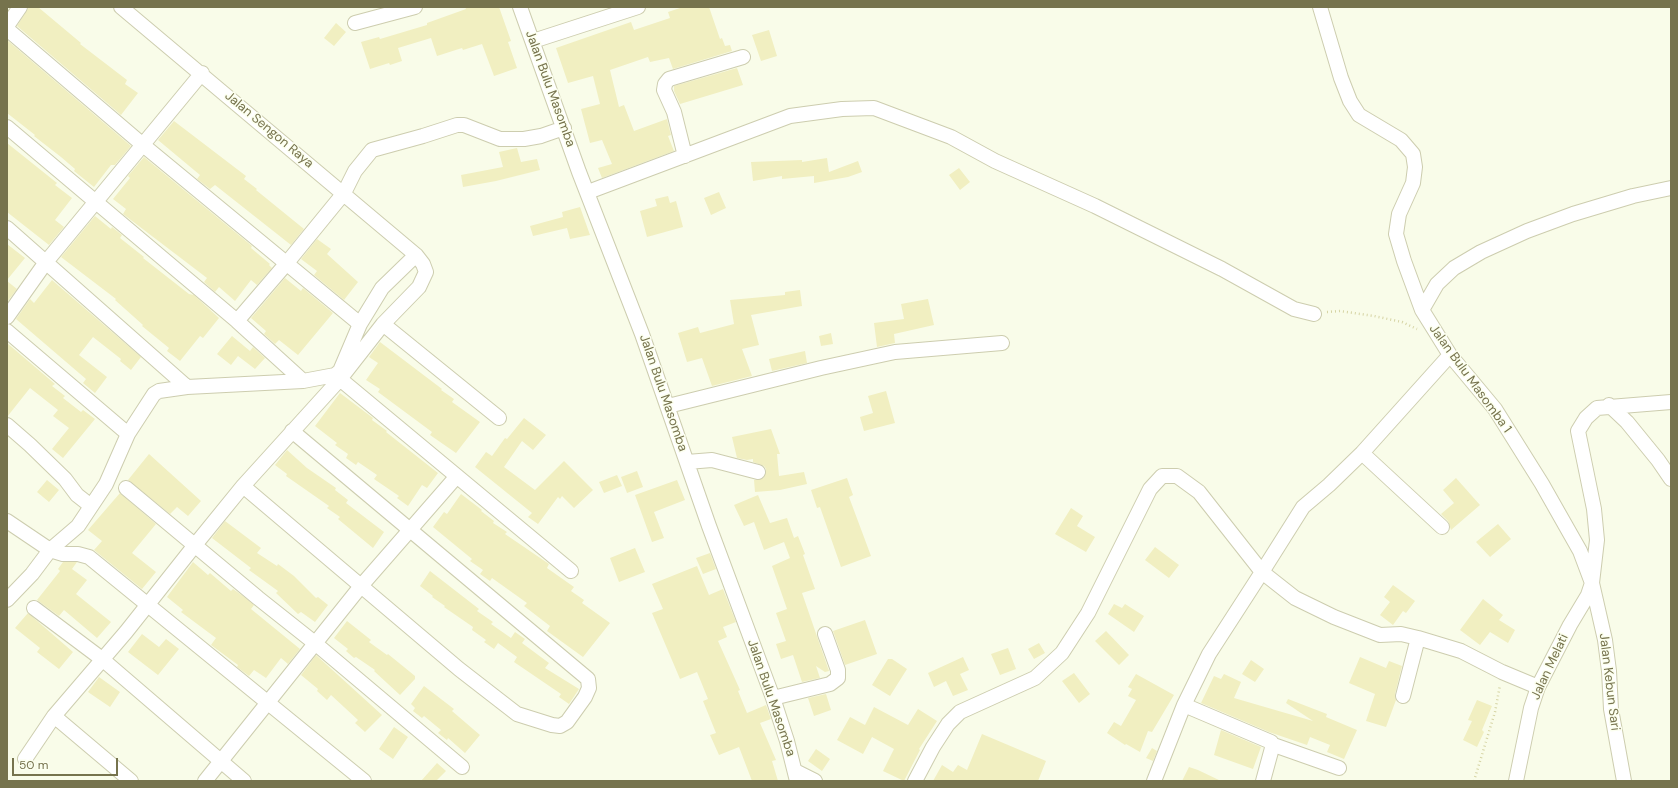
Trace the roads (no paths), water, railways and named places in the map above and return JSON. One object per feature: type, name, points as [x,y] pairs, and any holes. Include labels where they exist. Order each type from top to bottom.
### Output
[{"type":"street","points":[[20,7],[7,27],[143,145],[360,324]]},
{"type":"street","name":"Jalan Sengon Raya","points":[[122,7],[202,73],[279,140],[344,192],[416,255],[423,264],[426,272],[423,280],[384,324]]},
{"type":"street","points":[[355,23],[415,7]]},
{"type":"street","name":"Jalan Bulu Masomba","points":[[520,7],[642,334],[688,462],[709,526],[773,698],[796,776]]},
{"type":"street","points":[[533,41],[638,7]]},
{"type":"street","name":"Jalan Bulu Masomba 1","points":[[1320,7],[1341,78],[1350,101],[1359,115],[1401,140],[1413,154],[1415,167],[1413,183],[1399,214],[1396,234],[1422,310],[1450,355],[1495,410],[1542,484],[1580,551],[1592,583]]},
{"type":"street","points":[[685,156],[674,112],[664,90],[665,84],[669,79],[742,57]]},
{"type":"street","points":[[7,317],[46,262],[202,73]]},
{"type":"street","points":[[588,192],[790,116],[842,109],[874,108],[951,137],[995,161],[1095,206],[1222,269],[1294,309],[1314,314]]},
{"type":"street","points":[[237,321],[286,264],[344,192],[355,171],[372,150],[423,136],[457,124],[464,125],[500,139],[524,139],[541,136],[564,128]]},
{"type":"street","points":[[7,127],[94,202],[237,321],[303,381]]},
{"type":"street","points":[[1422,310],[1437,284],[1454,268],[1481,252],[1527,231],[1573,214],[1633,196],[1671,188]]},
{"type":"street","points":[[7,228],[187,387]]},
{"type":"street","points":[[7,600],[35,571],[50,550],[78,526],[106,484],[128,434],[154,394],[159,391],[187,387],[303,381],[335,375],[340,371],[360,324],[382,288],[416,255]]},
{"type":"street","points":[[25,759],[54,716],[148,604],[194,545],[243,486],[340,380],[384,324],[499,418]]},
{"type":"street","points":[[7,331],[128,434]]},
{"type":"street","points":[[668,406],[821,368],[895,352],[1002,343]]},
{"type":"street","points":[[1159,777],[1184,705],[1209,654],[1303,508],[1362,453],[1450,355]]},
{"type":"street","points":[[340,380],[571,571]]},
{"type":"street","points":[[1592,583],[1598,540],[1594,509],[1578,431],[1586,418],[1597,408],[1671,402]]},
{"type":"street","points":[[1609,406],[1627,422],[1658,460],[1671,479]]},
{"type":"street","points":[[7,425],[30,445],[65,480],[77,495],[91,506]]},
{"type":"street","points":[[243,486],[454,664],[517,714],[552,725],[560,726],[567,722],[585,698],[589,688],[588,679],[292,431]]},
{"type":"street","points":[[1362,453],[1442,527]]},
{"type":"street","points":[[688,462],[712,460],[758,472]]},
{"type":"street","points":[[205,781],[361,586],[457,476]]},
{"type":"street","points":[[915,781],[948,724],[960,712],[1035,678],[1062,652],[1088,613],[1150,489],[1162,476],[1177,476],[1199,492],[1262,572],[1295,598],[1334,617],[1380,635],[1401,634],[1461,651],[1502,672],[1538,687]]},
{"type":"street","points":[[126,488],[316,644],[462,767]]},
{"type":"street","points":[[7,521],[50,550],[63,554],[78,554],[89,558],[148,604],[364,781]]},
{"type":"street","name":"Jalan Melati","points":[[1516,781],[1531,708],[1538,687],[1570,625],[1585,601],[1592,583]]},
{"type":"street","name":"Jalan Kebun Sari","points":[[1592,583],[1605,640],[1609,671],[1611,709],[1624,781]]},
{"type":"street","points":[[34,608],[102,660],[244,781]]},
{"type":"street","points":[[773,698],[830,684],[838,678],[838,670],[825,634]]},
{"type":"street","points":[[1403,696],[1418,638]]},
{"type":"street","points":[[1184,705],[1269,740],[1271,744],[1338,768]]},
{"type":"street","points":[[54,716],[131,781]]},
{"type":"street","points":[[1262,781],[1271,744]]},
{"type":"street","points":[[796,776],[815,781]]}]
